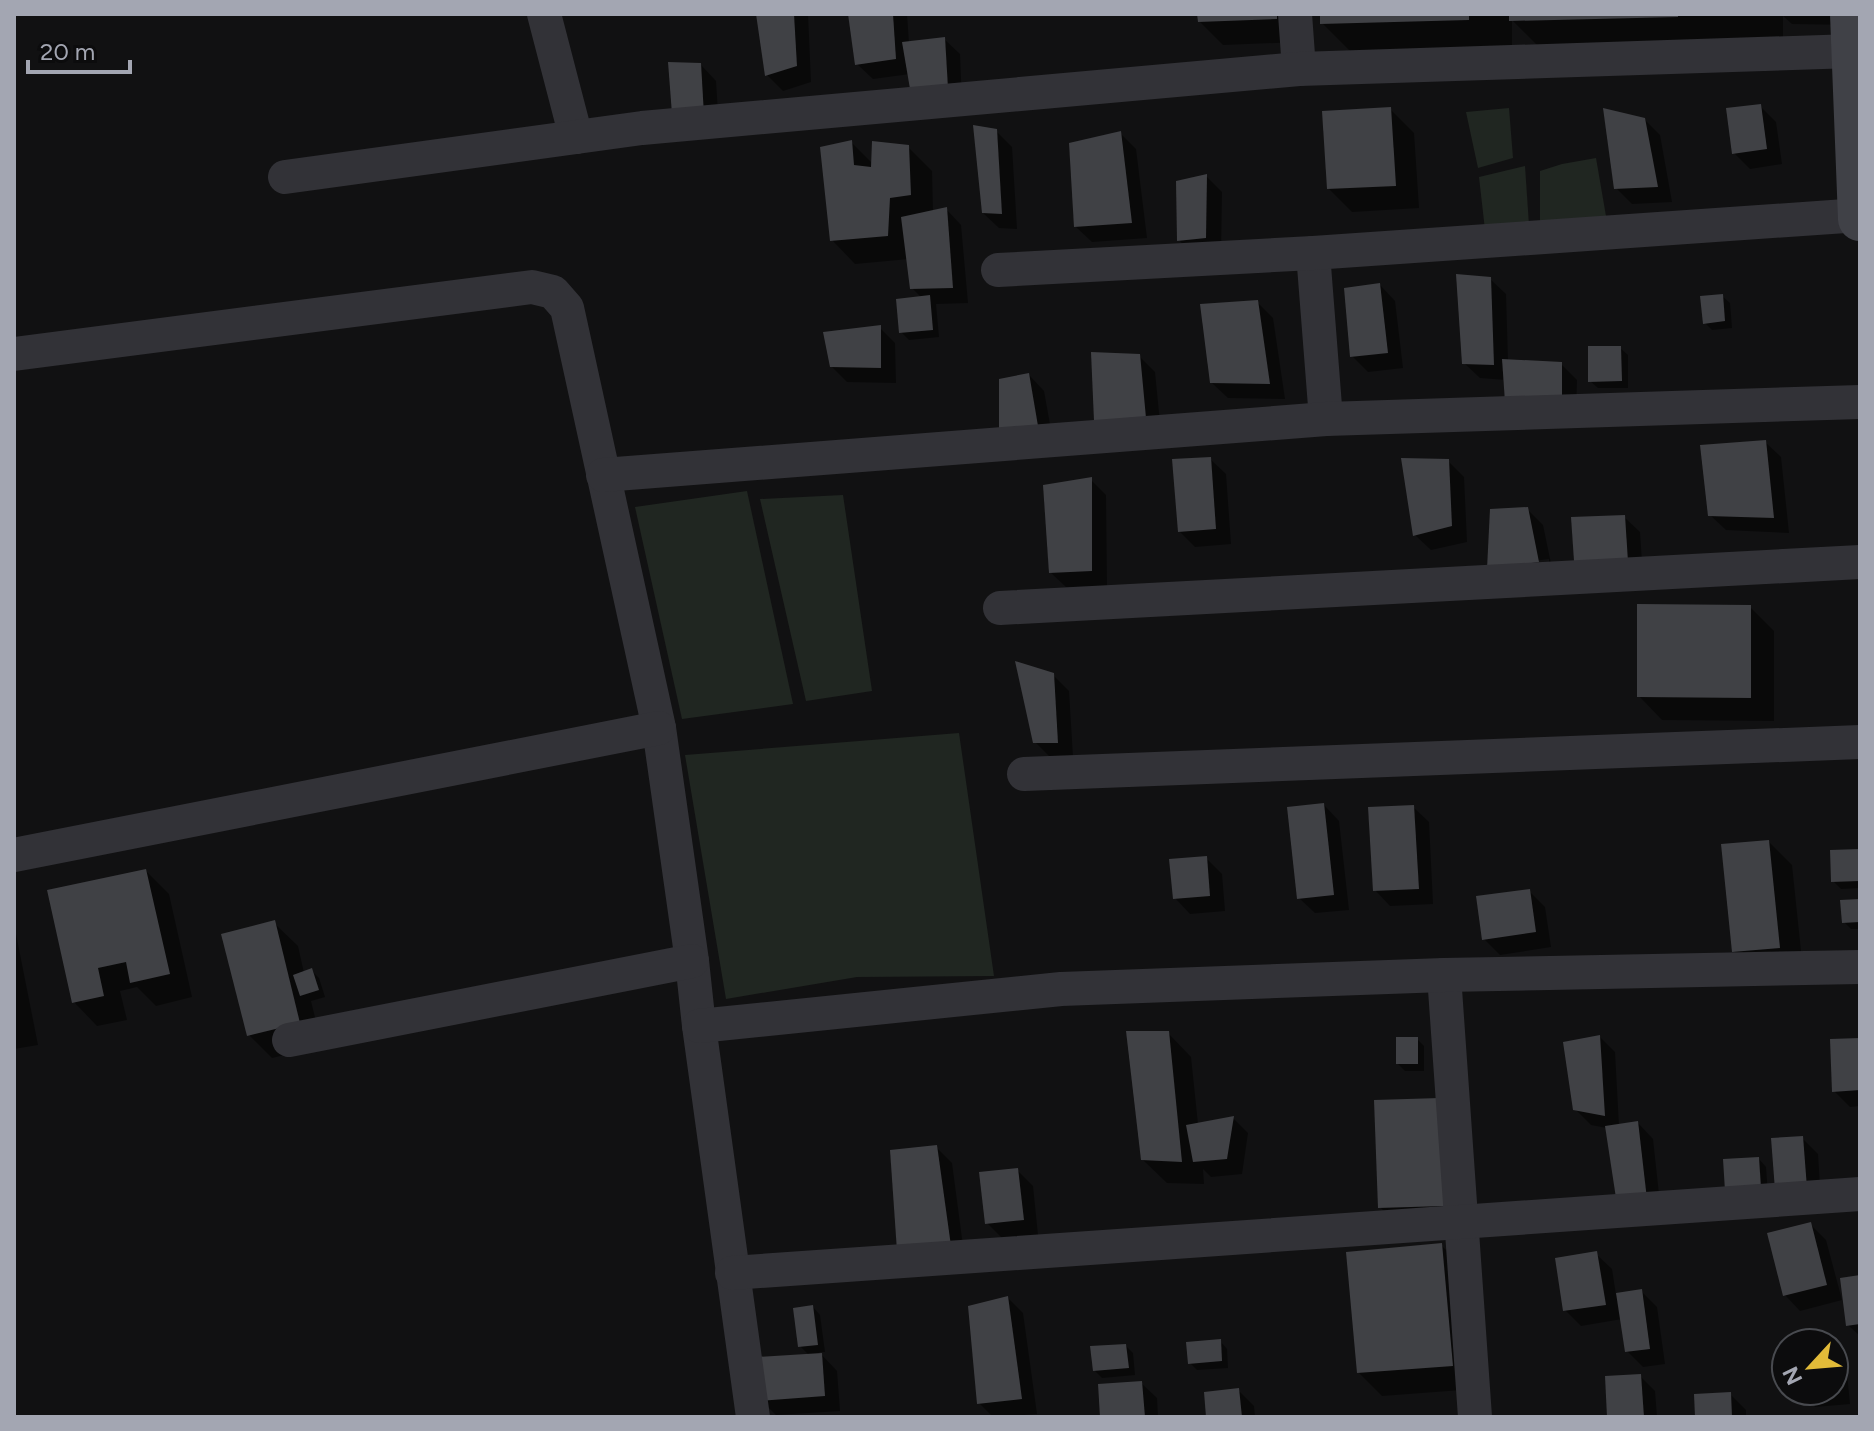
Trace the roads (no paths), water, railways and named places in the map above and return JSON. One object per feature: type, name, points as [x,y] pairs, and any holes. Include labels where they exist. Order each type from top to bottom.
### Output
[{"type":"street","points":[[544,14],[576,137]]},
{"type":"street","points":[[1295,14],[1299,69]]},
{"type":"street","points":[[285,177],[642,128],[1299,69],[1852,32],[1860,217],[998,270]]},
{"type":"street","points":[[1313,253],[1326,419]]},
{"type":"street","points":[[14,354],[532,287],[553,292],[567,308],[659,728],[753,1417]]},
{"type":"street","points":[[603,475],[1326,419],[1860,402]]},
{"type":"street","points":[[1000,608],[1860,562]]},
{"type":"street","points":[[14,855],[659,728]]},
{"type":"street","points":[[1024,774],[1860,742]]},
{"type":"street","points":[[289,1040],[692,961]]},
{"type":"street","points":[[699,1026],[1061,989],[1444,975],[1860,967]]},
{"type":"street","points":[[1444,975],[1475,1417]]},
{"type":"street","points":[[732,1273],[1860,1194]]}]
